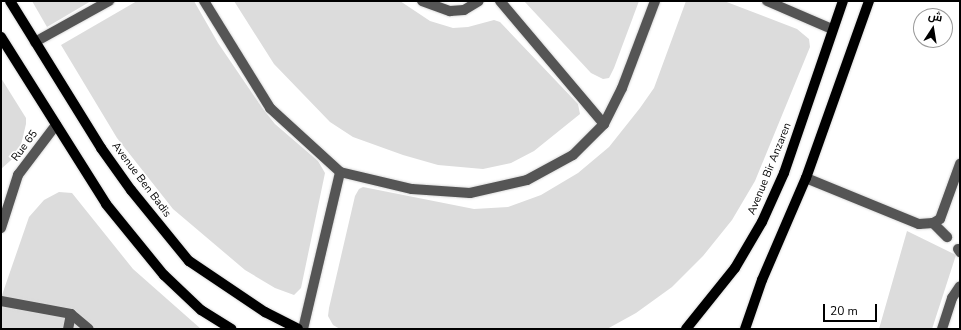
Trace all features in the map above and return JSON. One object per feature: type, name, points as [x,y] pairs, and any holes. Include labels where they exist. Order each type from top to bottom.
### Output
[{"type":"main road","name":"Avenue Ben Badis","points":[[10,1],[106,154],[131,190],[189,261],[253,305],[298,329]]},
{"type":"main road","name":"Avenue Bir Anzaren","points":[[686,329],[735,268],[762,222],[784,173],[843,1]]},
{"type":"main road","points":[[745,329],[762,280],[806,178],[869,1]]},
{"type":"main road","points":[[1,37],[106,204],[146,254],[201,310],[232,329]]},
{"type":"street","points":[[35,42],[109,1]]},
{"type":"street","points":[[204,1],[270,108],[340,172],[412,189],[470,193],[527,180],[573,155],[604,124],[624,81],[655,1]]},
{"type":"street","points":[[422,1],[450,11],[464,10],[479,1]]},
{"type":"street","points":[[500,1],[604,124]]},
{"type":"street","points":[[767,1],[832,30]]},
{"type":"street","name":"Rue 65","points":[[1,228],[18,175],[56,125]]},
{"type":"street","points":[[806,178],[919,224],[933,223],[940,219],[960,164]]},
{"type":"street","points":[[303,329],[340,172]]},
{"type":"street","points":[[933,223],[946,237]]},
{"type":"street","points":[[942,329],[952,298],[960,286]]},
{"type":"street","points":[[1,301],[71,314],[89,329]]},
{"type":"street","points":[[68,329],[71,314]]},
{"type":"shaded area","points":[[32,1],[91,1],[47,27]]},
{"type":"shaded area","points":[[137,1],[194,1],[218,43],[263,109],[275,124],[318,161],[325,173],[301,288],[294,295],[275,288],[245,270],[173,209],[117,138],[61,45]]},
{"type":"shaded area","points":[[234,1],[400,1],[430,21],[453,28],[468,27],[494,20],[500,22],[578,104],[580,114],[534,151],[511,163],[483,169],[438,165],[403,155],[353,137],[330,122],[274,64]]},
{"type":"shaded area","points":[[524,1],[639,1],[614,68],[609,78],[603,79],[591,73]]},
{"type":"shaded area","points":[[686,1],[724,1],[797,29],[809,39],[810,47],[755,181],[732,220],[703,256],[672,287],[636,313],[607,329],[340,329],[333,325],[328,316],[329,308],[355,196],[359,189],[363,187],[474,209],[508,207],[541,195],[578,173],[609,147],[640,108],[654,88]]},
{"type":"shaded area","points":[[1,78],[26,118],[26,124],[19,153],[1,169]]},
{"type":"shaded area","points":[[59,192],[72,193],[133,269],[201,329],[1,329],[1,298],[29,217],[44,200]]},
{"type":"shaded area","points":[[907,231],[956,255],[932,329],[879,329]]}]
